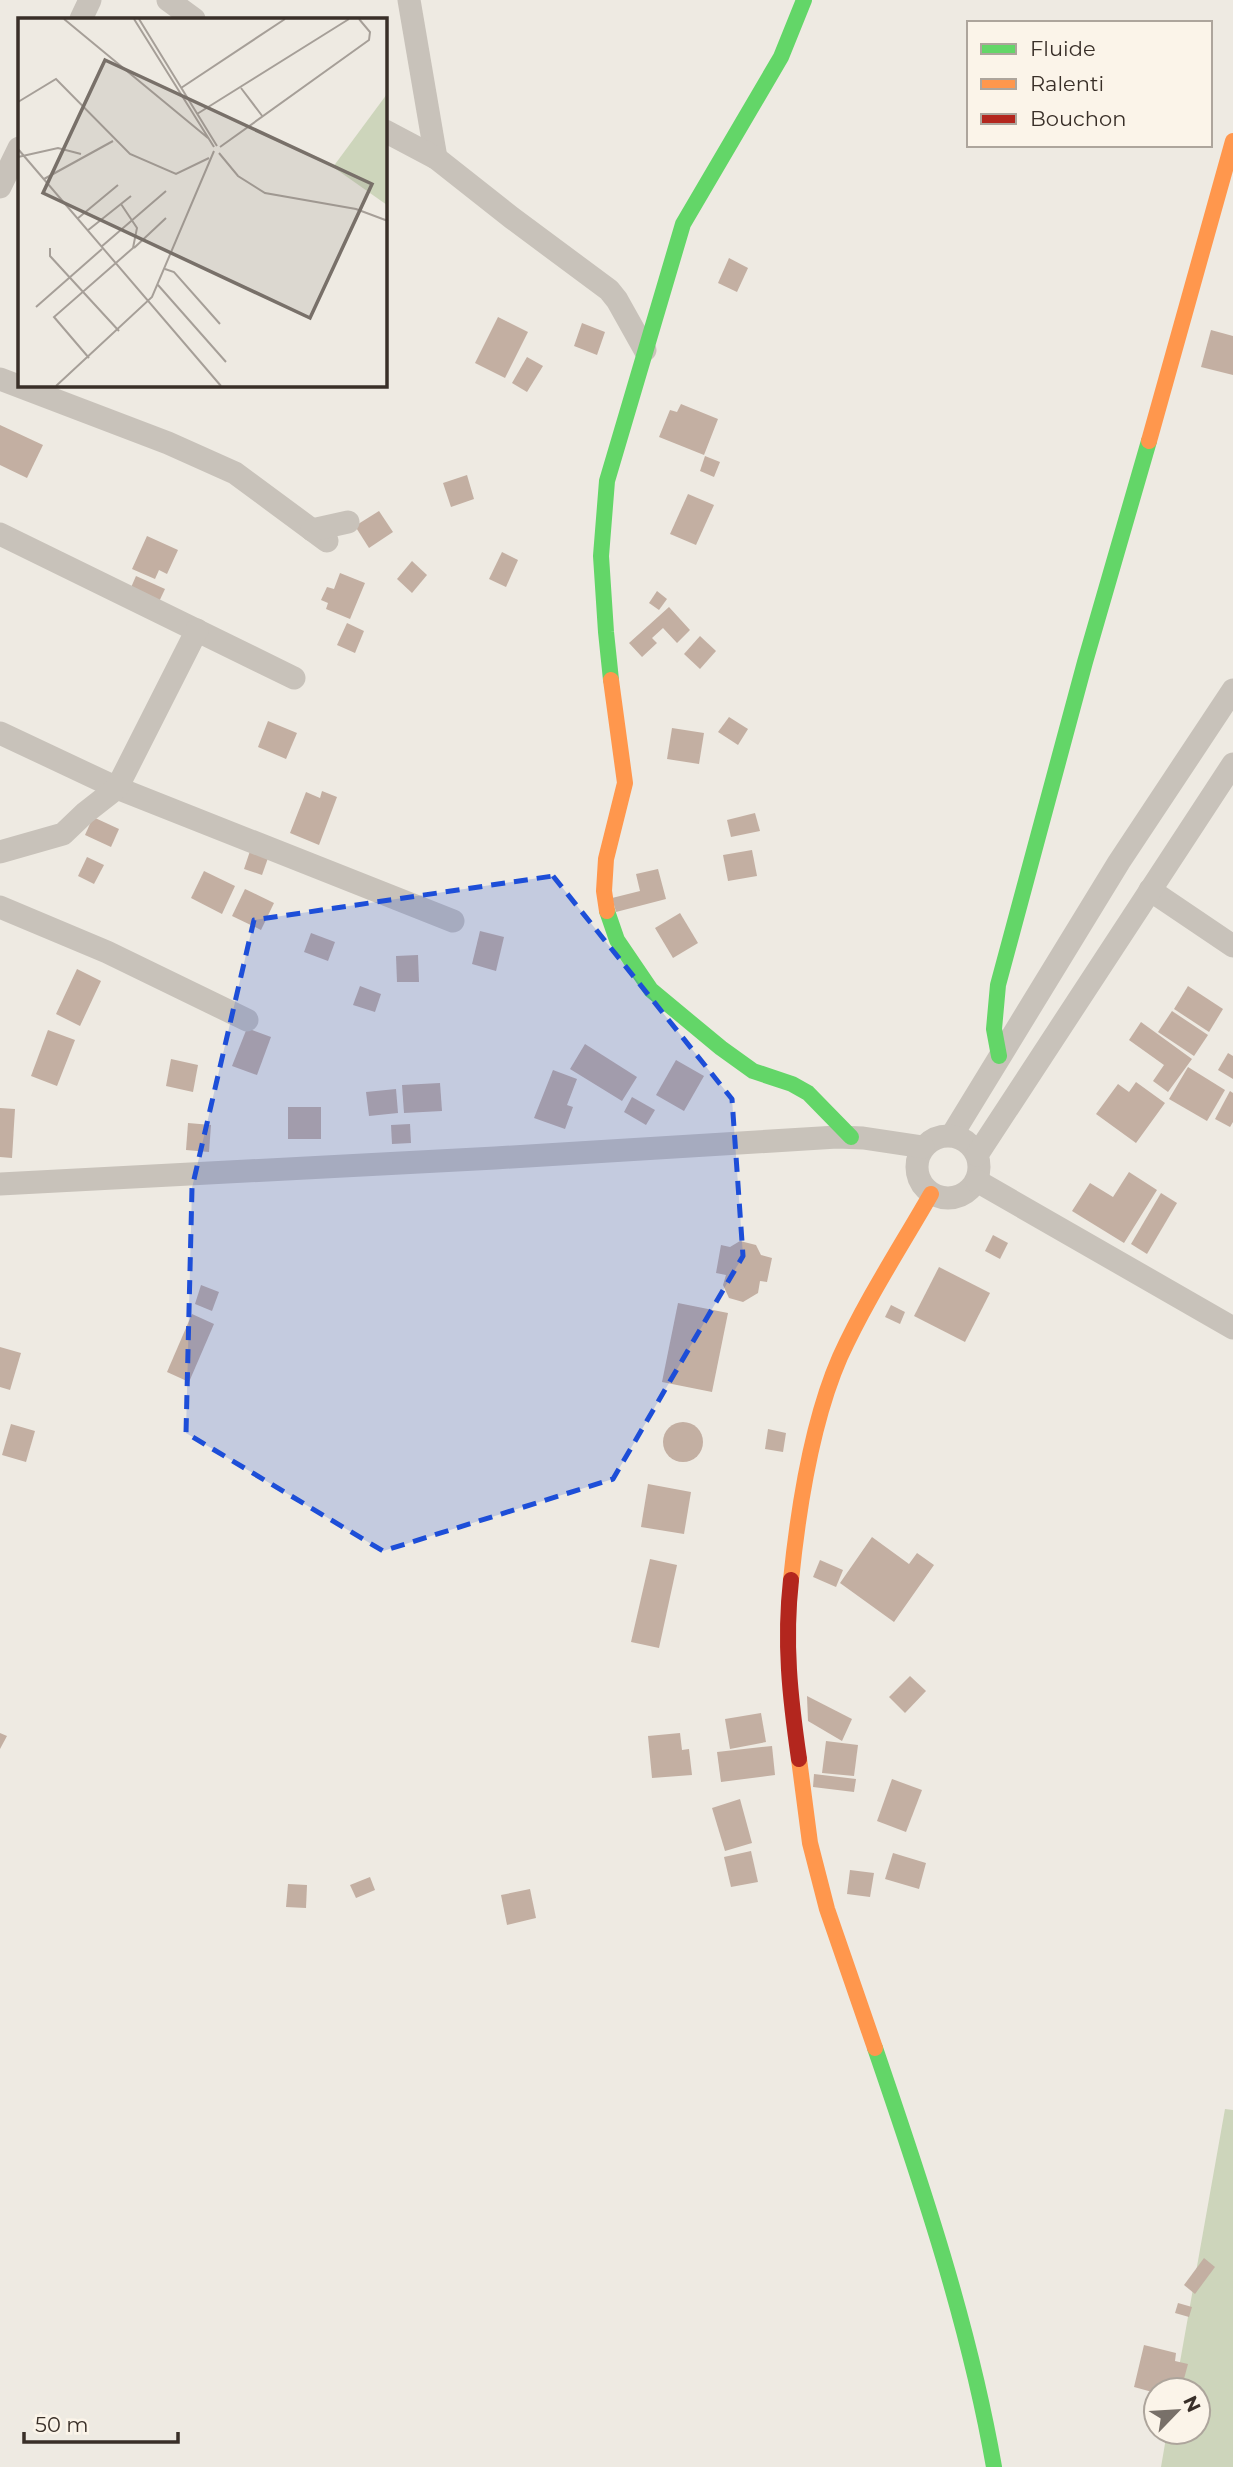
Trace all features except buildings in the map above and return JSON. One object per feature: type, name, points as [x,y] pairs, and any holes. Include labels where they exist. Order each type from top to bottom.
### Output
[{"type":"street","points":[[81,18],[90,0]]},
{"type":"street","points":[[168,0],[193,18]]},
{"type":"street","points":[[409,0],[436,158]]},
{"type":"street","points":[[804,0],[785,50],[688,213],[678,236],[607,481],[602,519],[604,619],[625,783],[606,859],[604,891],[608,917],[617,940],[651,990],[753,1071],[792,1084],[808,1093],[852,1137]]},
{"type":"street","points":[[387,132],[436,158],[609,290],[617,299],[645,349]]},
{"type":"street","points":[[999,1056],[994,1029],[998,985],[1084,662],[1125,529],[1233,141]]},
{"type":"street","points":[[0,187],[18,150]]},
{"type":"street","points":[[0,379],[18,386]]},
{"type":"street","points":[[21,387],[168,443],[235,473],[320,536],[348,522]]},
{"type":"street","points":[[0,534],[294,678]]},
{"type":"street","points":[[0,852],[63,834],[117,788],[197,630]]},
{"type":"street","points":[[952,1135],[1119,862],[1233,690]]},
{"type":"street","points":[[0,733],[117,788],[453,921]]},
{"type":"street","points":[[977,1155],[1233,764]]},
{"type":"street","points":[[1150,890],[1233,946]]},
{"type":"street","points":[[0,907],[107,951],[247,1020]]},
{"type":"street","points":[[952,1135],[967,1142],[977,1155],[980,1168],[977,1181],[969,1192],[957,1198],[943,1199],[931,1194],[923,1187],[918,1177],[916,1167],[923,1147],[931,1140],[952,1135]]},
{"type":"street","points":[[0,1184],[852,1137],[923,1147]]},
{"type":"street","points":[[977,1181],[1233,1328]]},
{"type":"street","points":[[931,1194],[858,1321],[839,1360],[820,1418],[793,1561],[787,1616],[788,1683],[810,1843],[827,1909],[919,2177],[964,2328],[994,2467]]},
{"type":"highlighted area","points":[[553,876],[732,1099],[743,1256],[613,1479],[383,1551],[186,1433],[192,1188],[254,920]]},
{"type":"green space","points":[[1225,2109],[1233,2110],[1233,2467],[1161,2467],[1165,2446],[1212,2446],[1212,2376],[1177,2376]]},
{"type":"traffic: fast","points":[[611,680],[601,556],[607,481],[683,224],[781,57],[804,0]]},
{"type":"traffic: fast","points":[[999,1056],[994,1029],[998,985],[1085,662],[1149,441]]},
{"type":"traffic: fast","points":[[607,911],[617,940],[651,990],[753,1071],[792,1084],[808,1093],[851,1137]]},
{"type":"traffic: fast","points":[[875,2048],[943,2255],[984,2414],[994,2467]]},
{"type":"traffic: slow","points":[[1149,441],[1233,141]]},
{"type":"traffic: slow","points":[[607,911],[604,891],[606,859],[625,783],[611,680]]},
{"type":"traffic: slow","points":[[791,1580],[808,1467],[830,1382],[861,1315],[931,1194]]},
{"type":"traffic: slow","points":[[799,1759],[810,1843],[827,1909],[875,2048]]},
{"type":"traffic: jam","points":[[791,1580],[789,1670],[799,1759]]}]
